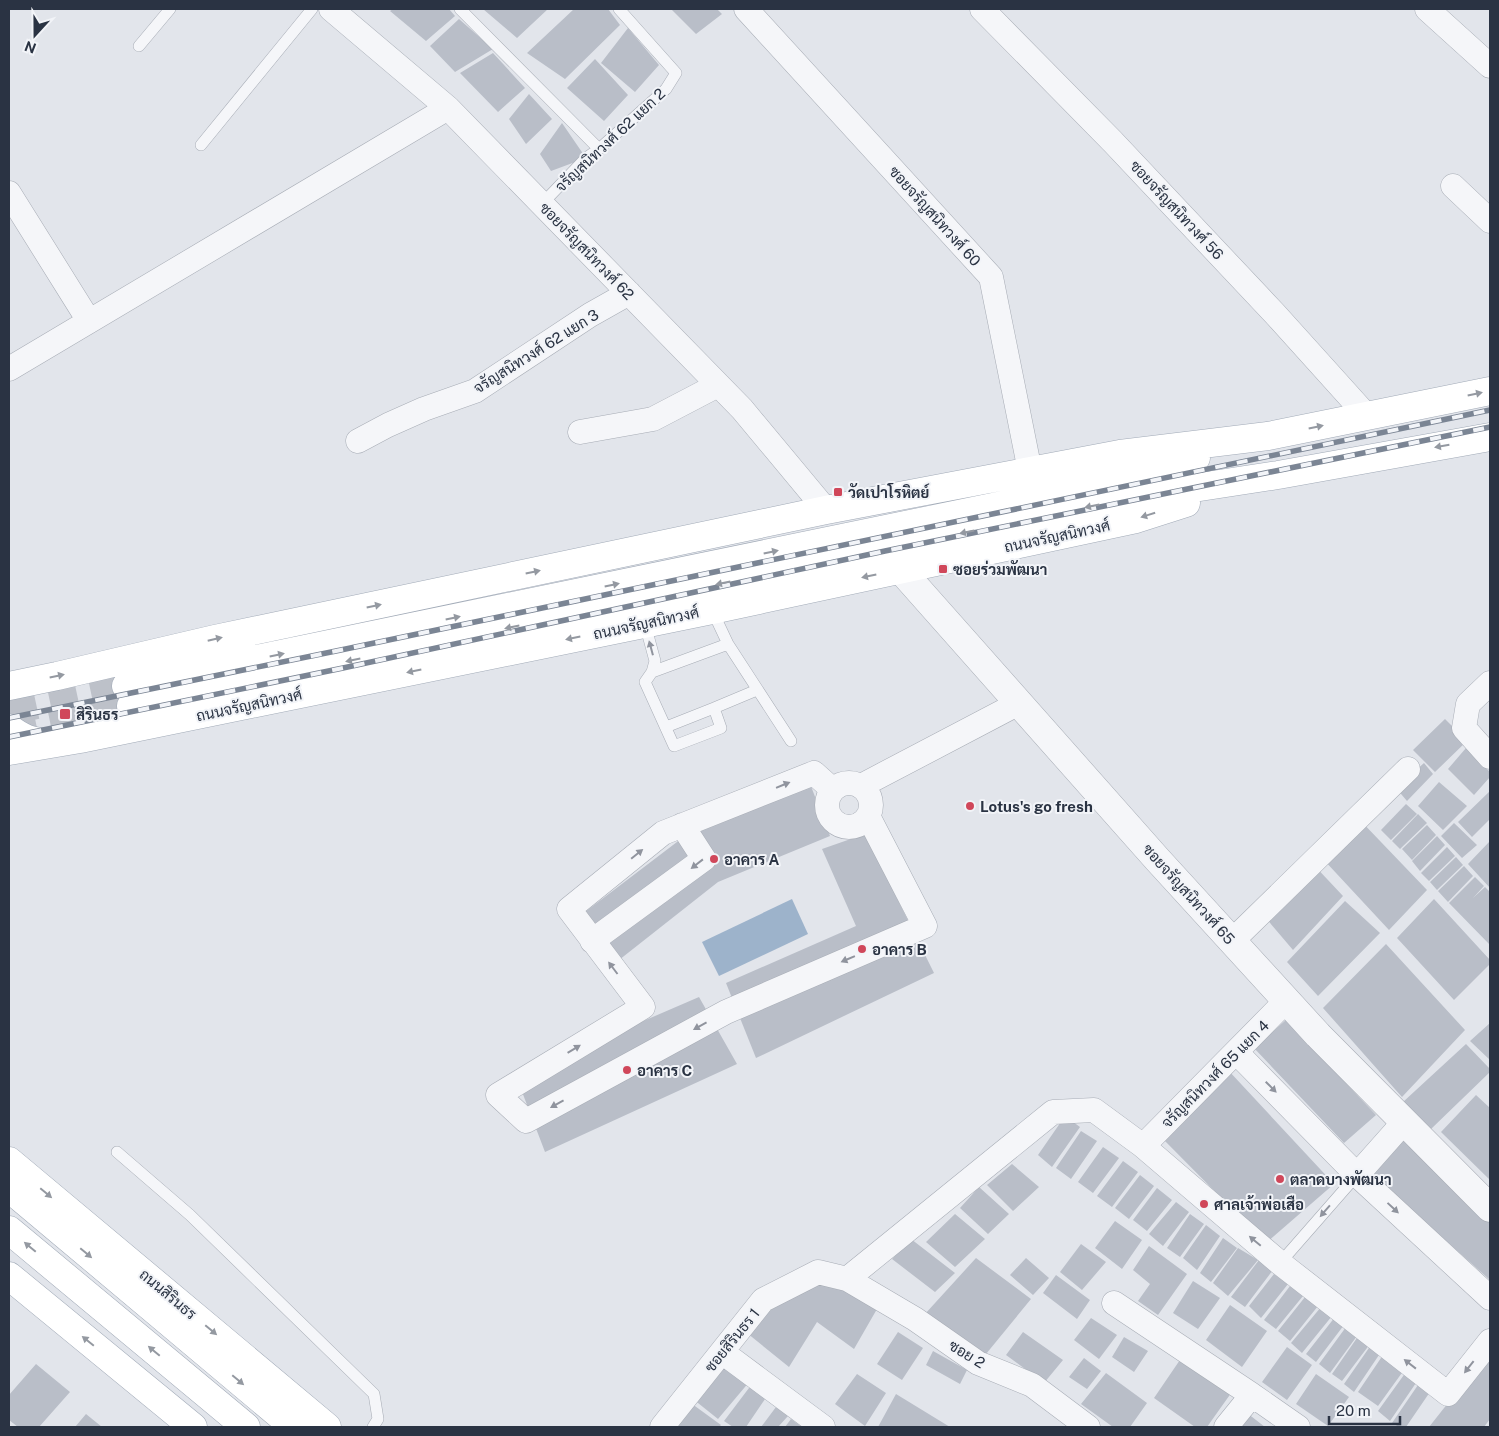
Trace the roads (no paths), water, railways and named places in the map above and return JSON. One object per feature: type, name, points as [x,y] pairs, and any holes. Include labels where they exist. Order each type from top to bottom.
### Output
[{"type":"main road","name":"ถนนจรัญสนิทวงศ์","points":[[16,688],[215,639],[826,510],[1120,454],[1268,436],[1490,391]]},
{"type":"main road","name":"ถนนจรัญสนิทวงศ์","points":[[1268,436],[1123,480],[129,696],[1118,500],[1278,475],[1490,437]]},
{"type":"main road","name":"ถนนจรัญสนิทวงศ์","points":[[9,751],[645,624],[1136,519],[1278,475]]},
{"type":"main road","points":[[9,728],[20,738],[33,742],[59,742]]},
{"type":"main road","name":"ถนนสิรินธร","points":[[9,1162],[327,1427]]},
{"type":"main road","name":"ถนนสิรินธร","points":[[9,1188],[294,1427]]},
{"type":"main road","points":[[9,1230],[246,1427]]},
{"type":"main road","points":[[9,1276],[193,1427]]},
{"type":"street","name":"ซอยจรัญสนิทวงศ์ 62","points":[[331,9],[448,108],[742,409],[826,510]]},
{"type":"street","name":"ซอยจรัญสนิทวงศ์ 60","points":[[746,9],[991,277],[1030,471]]},
{"type":"street","name":"ซอยจรัญสนิทวงศ์ 56","points":[[982,9],[1113,142],[1276,314],[1367,416]]},
{"type":"street","points":[[1427,9],[1490,66]]},
{"type":"street","points":[[9,369],[448,108]]},
{"type":"street","points":[[1453,186],[1490,221]]},
{"type":"street","points":[[9,193],[88,322]]},
{"type":"street","name":"จรัญสนิทวงศ์ 62 แยก 3","points":[[358,441],[424,408],[474,392],[590,315],[629,293]]},
{"type":"street","points":[[580,432],[653,419],[718,385]]},
{"type":"street","name":"ซอยจรัญสนิทวงศ์ 65","points":[[900,569],[1318,1036],[1490,1208]]},
{"type":"street","points":[[1490,683],[1468,704],[1464,728],[1490,757]]},
{"type":"street","points":[[861,786],[1019,703]]},
{"type":"street","points":[[1232,941],[1408,769]]},
{"type":"street","points":[[833,790],[814,773],[663,832],[569,909],[643,1007],[498,1095],[526,1121],[726,1012],[925,926],[868,816]]},
{"type":"street","points":[[846,783],[854,783],[861,786],[869,796],[871,803],[868,816],[864,821],[850,827],[836,823],[831,817],[827,803],[833,790],[839,785],[846,783]]},
{"type":"street","points":[[592,941],[704,859],[682,825]]},
{"type":"street","name":"จรัญสนิทวงศ์ 65 แยก 4","points":[[1143,1146],[1286,1001]]},
{"type":"street","points":[[1236,1053],[1357,1175],[1490,1298]]},
{"type":"street","points":[[847,1280],[1053,1112],[1094,1110],[1143,1146],[1280,1263],[1448,1394],[1490,1340]]},
{"type":"street","points":[[1357,1175],[1404,1122]]},
{"type":"street","name":"ซอยสิรินธร 1","points":[[662,1427],[764,1300],[818,1272],[847,1280]]},
{"type":"street","name":"ซอย 2","points":[[847,1280],[914,1319],[978,1363],[1032,1385],[1088,1427]]},
{"type":"street","points":[[1114,1303],[1298,1427]]},
{"type":"street","points":[[722,1352],[823,1427]]},
{"type":"street","points":[[1226,1427],[1252,1395]]},
{"type":"lane","points":[[139,46],[170,9]]},
{"type":"lane","points":[[201,144],[312,9]]},
{"type":"lane","points":[[460,9],[599,149]]},
{"type":"lane","name":"จรัญสนิทวงศ์ 62 แยก 2","points":[[542,204],[586,158],[599,149],[666,89],[676,73],[619,9]]},
{"type":"lane","points":[[712,610],[728,644],[791,741]]},
{"type":"lane","points":[[645,624],[655,661],[652,672],[645,682],[674,746],[721,728],[714,708]]},
{"type":"lane","points":[[652,672],[728,644]]},
{"type":"lane","points":[[666,727],[758,690]]},
{"type":"lane","points":[[117,1152],[190,1215],[374,1394],[378,1419],[373,1427]]},
{"type":"lane","points":[[1280,1263],[1357,1175]]},
{"type":"water","points":[[792,899],[808,934],[719,976],[702,942]]},
{"type":"tunnel","points":[[9,711],[126,686]]},
{"type":"tunnel","points":[[9,731],[131,706]]},
{"type":"railway","points":[[9,718],[1490,410]]},
{"type":"railway","points":[[9,737],[343,668],[885,551],[1490,427]]},
{"type":"place","name":"วัดเปาโรหิตย์","points":[[838,492]]},
{"type":"place","name":"ซอยร่วมพัฒนา","points":[[943,569]]},
{"type":"place","name":"สิรินธร","points":[[65,714]]},
{"type":"place","name":"Lotus's go fresh","points":[[970,806]]},
{"type":"place","name":"อาคาร A","points":[[714,859]]},
{"type":"place","name":"อาคาร B","points":[[862,949]]},
{"type":"place","name":"อาคาร C","points":[[627,1070]]},
{"type":"place","name":"ตลาดบางพัฒนา","points":[[1280,1179]]},
{"type":"place","name":"ศาลเจ้าพ่อเสือ","points":[[1204,1204]]}]
